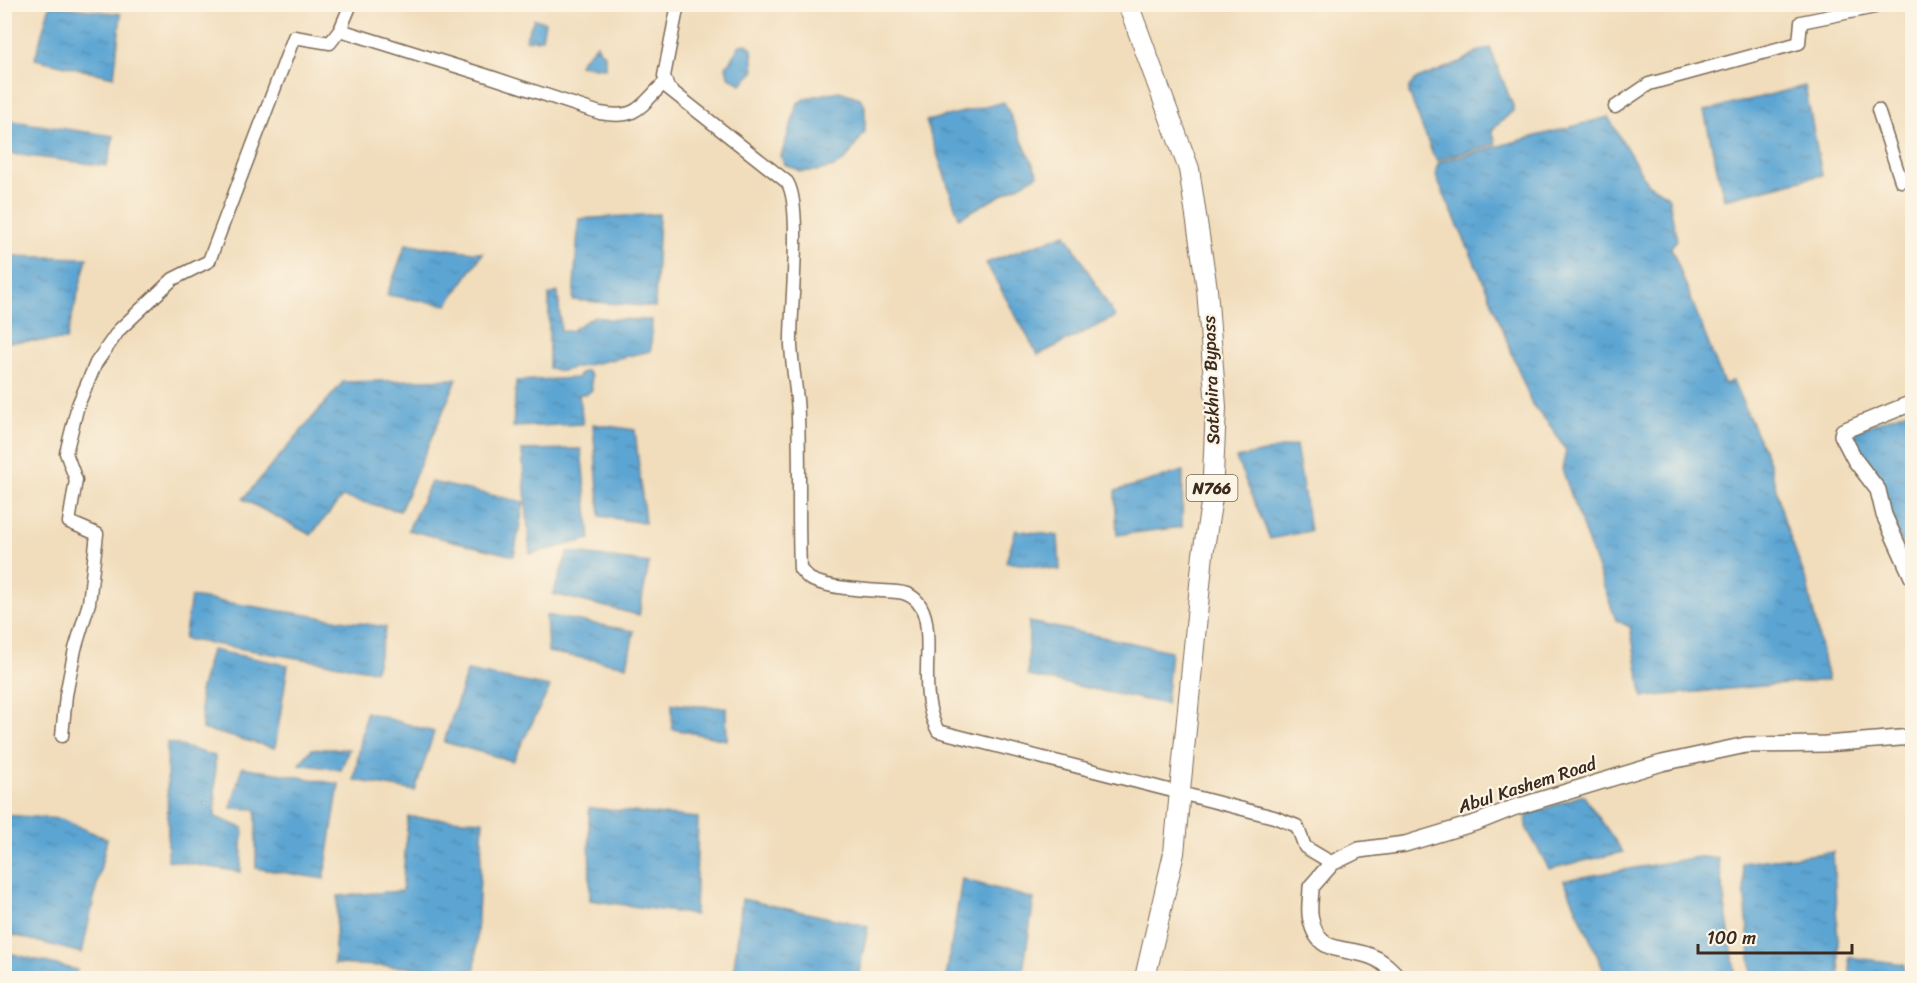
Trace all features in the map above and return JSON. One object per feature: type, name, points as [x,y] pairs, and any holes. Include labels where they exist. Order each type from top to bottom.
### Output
[{"type":"highway","name":"Satkhira Bypass","points":[[1128,4],[1189,169],[1207,290],[1216,407],[1212,498],[1203,554],[1178,792],[1174,853],[1145,978]]},
{"type":"street","points":[[62,736],[66,695],[75,649],[88,603],[98,534],[69,522],[76,480],[66,453],[78,405],[96,363],[118,330],[173,279],[209,261],[294,37],[330,43],[340,30],[351,4]]},
{"type":"street","points":[[678,4],[666,57],[665,82],[668,88],[787,182],[793,194],[795,219],[791,345],[798,416],[800,569],[809,578],[832,585],[904,592],[920,605],[928,625],[927,679],[931,715],[938,731],[1274,817],[1297,826],[1305,847],[1332,863]]},
{"type":"street","points":[[1615,107],[1649,84],[1799,43],[1801,22],[1875,7],[1876,4]]},
{"type":"street","points":[[340,30],[600,113],[618,116],[632,114],[665,82]]},
{"type":"street","points":[[1878,110],[1901,181],[1912,178]]},
{"type":"street","points":[[1912,403],[1843,431],[1842,435],[1855,460],[1878,490],[1884,515],[1912,577]]},
{"type":"street","name":"Abul Kashem Road","points":[[1399,978],[1387,965],[1370,956],[1331,949],[1318,937],[1310,919],[1311,887],[1332,863],[1359,850],[1405,844],[1478,822],[1513,808],[1662,763],[1746,745],[1826,744],[1912,737]]},
{"type":"water","points":[[50,5],[121,14],[114,77],[35,59]]},
{"type":"water","points":[[534,19],[545,22],[542,38],[525,40]]},
{"type":"water","points":[[597,44],[600,51],[605,54],[605,68],[579,65],[583,59]]},
{"type":"water","points":[[747,44],[752,49],[754,72],[741,84],[728,76],[726,67],[740,45]]},
{"type":"water","points":[[1490,48],[1513,111],[1492,130],[1496,144],[1437,160],[1409,93],[1409,87],[1415,80],[1463,61],[1480,50]]},
{"type":"water","points":[[1805,86],[1822,175],[1724,199],[1704,111]]},
{"type":"water","points":[[839,91],[860,98],[865,106],[865,132],[846,159],[834,167],[816,171],[800,171],[784,164],[781,156],[798,103],[806,98]]},
{"type":"water","points":[[1004,102],[1038,175],[959,218],[926,121]]},
{"type":"water","points":[[1608,117],[1647,183],[1668,196],[1677,240],[1671,247],[1724,384],[1733,381],[1769,462],[1785,523],[1807,583],[1828,680],[1643,697],[1630,627],[1616,620],[1562,469],[1566,451],[1552,428],[1531,402],[1488,292],[1437,179],[1436,170],[1439,162]]},
{"type":"water","points":[[5,120],[114,136],[107,166],[5,153]]},
{"type":"water","points":[[659,214],[655,307],[573,300],[579,219]]},
{"type":"water","points":[[1066,234],[1115,317],[1038,355],[986,263]]},
{"type":"water","points":[[406,244],[483,253],[447,305],[387,295]]},
{"type":"water","points":[[5,256],[87,258],[66,340],[5,342]]},
{"type":"water","points":[[558,292],[561,331],[571,331],[594,316],[609,319],[652,320],[651,351],[561,371],[549,368],[549,295]]},
{"type":"water","points":[[587,371],[591,376],[592,390],[587,394],[579,394],[583,424],[513,427],[516,381],[577,378],[581,373]]},
{"type":"water","points":[[457,379],[400,511],[342,497],[311,535],[243,499],[343,382]]},
{"type":"water","points":[[1912,409],[1912,543],[1902,544],[1848,434]]},
{"type":"water","points":[[593,424],[635,430],[645,523],[600,516]]},
{"type":"water","points":[[1296,445],[1310,531],[1270,539],[1236,458]]},
{"type":"water","points":[[581,449],[590,539],[530,554],[522,450]]},
{"type":"water","points":[[1183,471],[1182,527],[1117,535],[1115,491]]},
{"type":"water","points":[[431,482],[524,502],[514,556],[408,530]]},
{"type":"water","points":[[1016,530],[1058,536],[1060,570],[1006,562]]},
{"type":"water","points":[[568,552],[649,563],[639,615],[553,594]]},
{"type":"water","points":[[191,597],[386,627],[375,671],[184,639]]},
{"type":"water","points":[[546,615],[634,631],[627,666],[548,652]]},
{"type":"water","points":[[1029,622],[1171,651],[1166,704],[1028,676]]},
{"type":"water","points":[[211,650],[288,665],[275,748],[202,729],[200,692]]},
{"type":"water","points":[[467,671],[550,687],[513,761],[444,742]]},
{"type":"water","points":[[672,704],[726,708],[727,740],[672,729]]},
{"type":"water","points":[[366,712],[434,732],[415,791],[354,780]]},
{"type":"water","points":[[167,742],[215,756],[215,817],[243,828],[241,872],[168,860]]},
{"type":"water","points":[[312,749],[349,749],[341,770],[299,764]]},
{"type":"water","points":[[242,767],[339,784],[324,879],[256,868],[256,809],[231,808]]},
{"type":"water","points":[[1583,795],[1623,852],[1549,869],[1526,827],[1527,815]]},
{"type":"water","points":[[589,808],[698,818],[695,915],[590,900]]},
{"type":"water","points":[[4,815],[61,819],[107,839],[82,953],[5,933]]},
{"type":"water","points":[[408,817],[483,821],[475,970],[334,964],[338,896],[402,891]]},
{"type":"water","points":[[1833,852],[1840,978],[1752,978],[1742,863]]},
{"type":"water","points":[[1699,857],[1718,858],[1736,978],[1607,978],[1564,880]]},
{"type":"water","points":[[962,879],[1034,899],[1022,978],[946,978]]},
{"type":"water","points":[[742,899],[868,926],[858,978],[733,978]]},
{"type":"water","points":[[5,952],[77,970],[76,978],[5,978]]},
{"type":"water","points":[[1849,957],[1904,964],[1903,978],[1851,978]]}]
